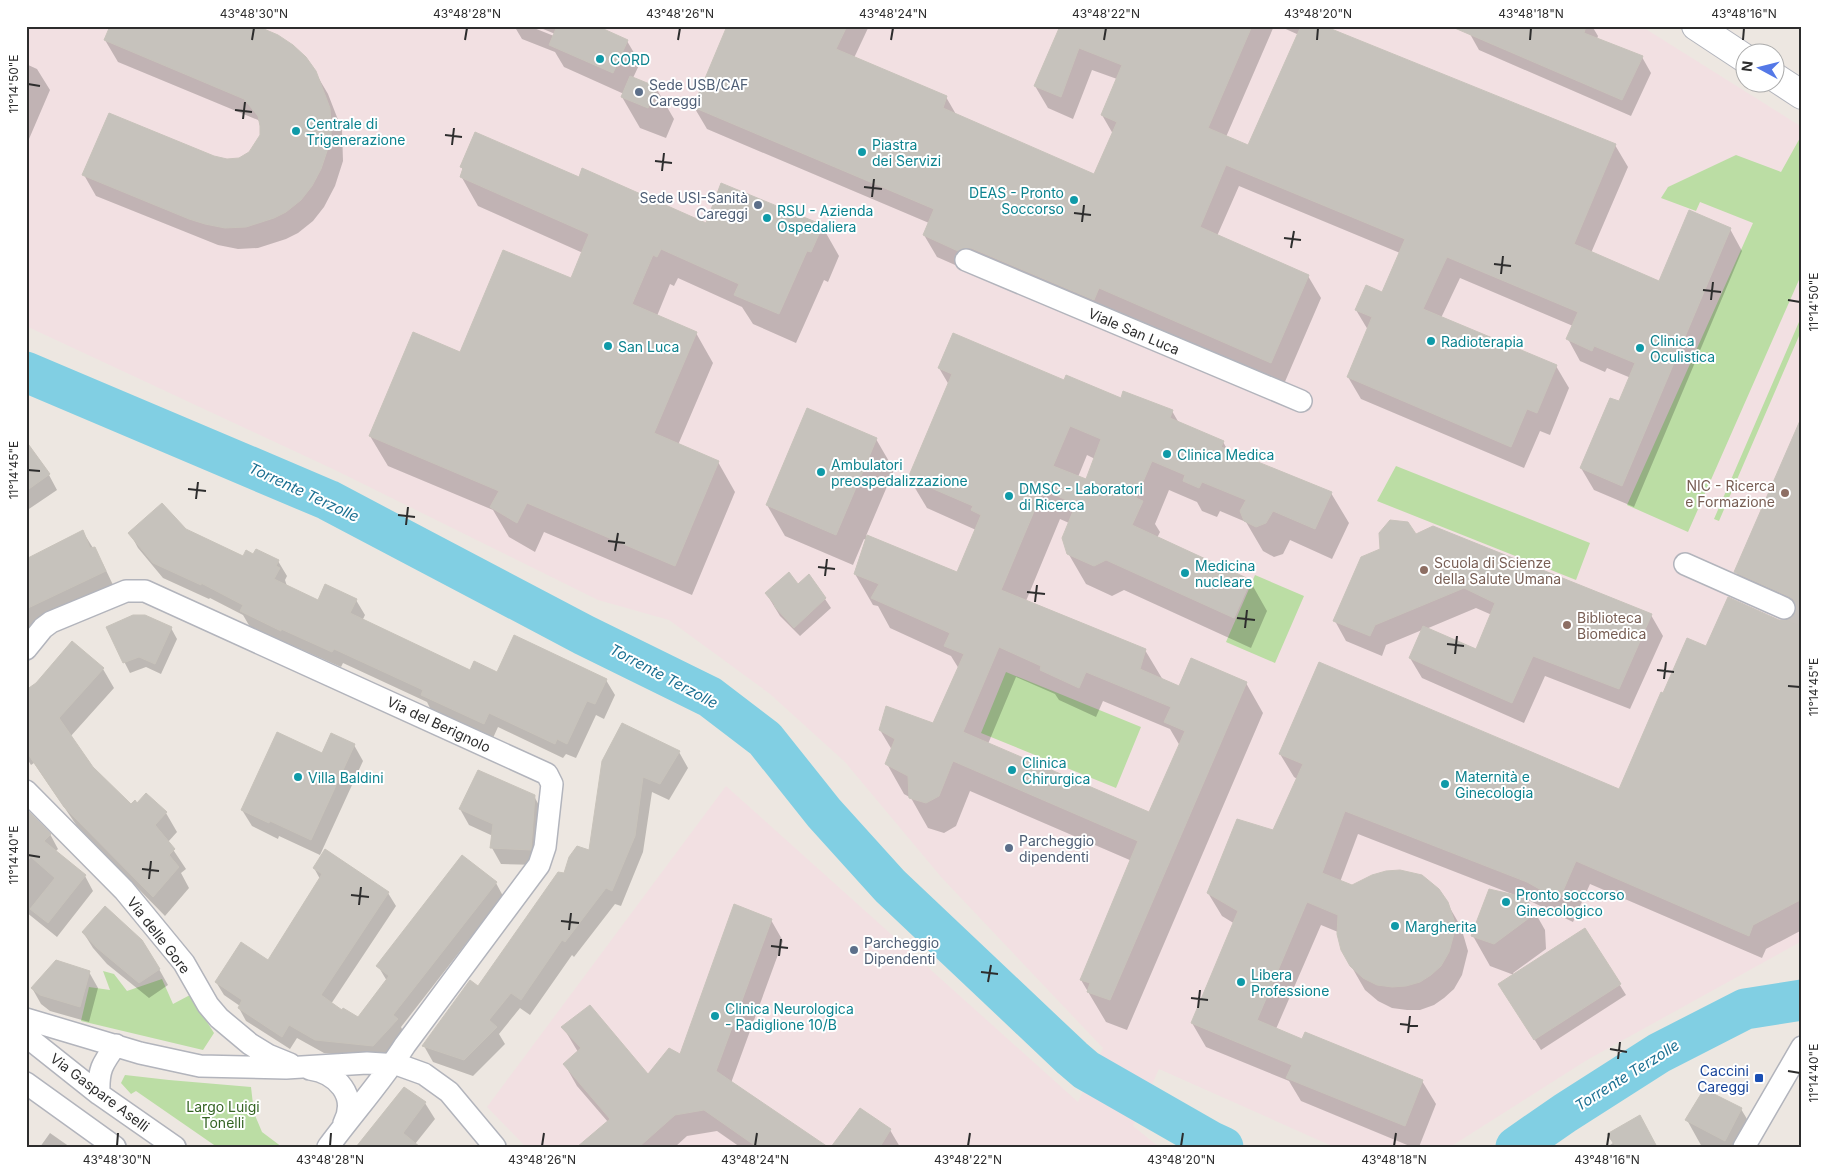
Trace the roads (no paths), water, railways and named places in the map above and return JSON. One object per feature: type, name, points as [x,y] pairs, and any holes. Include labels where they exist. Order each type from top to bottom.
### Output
[{"type":"main road","points":[[1696,26],[1736,52]]},
{"type":"main road","points":[[1786,85],[1802,95]]},
{"type":"street","name":"Viale San Luca","points":[[966,260],[1301,401]]},
{"type":"street","points":[[1685,564],[1784,608]]},
{"type":"street","name":"Via del Berignolo","points":[[26,649],[43,628],[51,622],[126,591],[145,591],[548,774],[552,784],[545,847],[539,865],[410,1037],[393,1064]]},
{"type":"street","name":"Via delle Gore","points":[[26,791],[129,897],[184,964],[208,1005],[219,1018],[250,1044],[268,1056],[298,1067]]},
{"type":"street","points":[[26,1019],[150,1055],[200,1066],[298,1067],[367,1063],[393,1064],[413,1069],[449,1092],[495,1147]]},
{"type":"street","name":"Via Gaspare Aselli","points":[[26,1036],[99,1094],[174,1147]]},
{"type":"street","points":[[99,1094],[98,1078],[100,1071],[116,1045]]},
{"type":"street","points":[[1744,1147],[1802,1047]]},
{"type":"street","points":[[328,1147],[393,1064]]},
{"type":"street","points":[[298,1067],[314,1069],[324,1073],[346,1091],[348,1098],[347,1121]]},
{"type":"street","points":[[26,1083],[115,1147]]},
{"type":"waterway","name":"Torrente Terzolle","points":[[26,372],[328,500],[584,635],[710,697],[765,739],[824,813],[890,886],[1072,1058],[1086,1070],[1223,1147]]},
{"type":"waterway","name":"Torrente Terzolle","points":[[1516,1147],[1659,1053],[1745,1009],[1802,1000]]},
{"type":"tunnel","points":[[1784,608],[1802,615]]},
{"type":"place","name":"CORD","points":[[600,59]]},
{"type":"place","name":"Sede USB/CAF Careggi","points":[[639,92]]},
{"type":"place","name":"Centrale di Trigenerazione","points":[[296,131]]},
{"type":"place","name":"Piastra dei Servizi","points":[[862,152]]},
{"type":"place","name":"DEAS - Pronto Soccorso","points":[[1074,200]]},
{"type":"place","name":"Sede USI-Sanità Careggi","points":[[758,205]]},
{"type":"place","name":"RSU - Azienda Ospedaliera","points":[[767,218]]},
{"type":"place","name":"Radioterapia","points":[[1431,341]]},
{"type":"place","name":"San Luca","points":[[608,346]]},
{"type":"place","name":"Clinica Oculistica","points":[[1640,348]]},
{"type":"place","name":"Clinica Medica","points":[[1167,454]]},
{"type":"place","name":"Ambulatori preospedalizzazione","points":[[821,472]]},
{"type":"place","name":"NIC - Ricerca e Formazione","points":[[1785,493]]},
{"type":"place","name":"DMSC - Laboratori di Ricerca","points":[[1009,496]]},
{"type":"place","name":"Scuola di Scienze della Salute Umana","points":[[1424,570]]},
{"type":"place","name":"Medicina nucleare","points":[[1185,573]]},
{"type":"place","name":"Biblioteca Biomedica","points":[[1567,625]]},
{"type":"place","name":"Clinica Chirurgica","points":[[1012,770]]},
{"type":"place","name":"Villa Baldini","points":[[298,777]]},
{"type":"place","name":"Maternità e Ginecologia","points":[[1445,784]]},
{"type":"place","name":"Parcheggio dipendenti","points":[[1009,848]]},
{"type":"place","name":"Pronto soccorso Ginecologico","points":[[1506,902]]},
{"type":"place","name":"Margherita","points":[[1395,926]]},
{"type":"place","name":"Parcheggio Dipendenti","points":[[854,950]]},
{"type":"place","name":"Libera Professione","points":[[1241,982]]},
{"type":"place","name":"Clinica Neurologica - Padiglione 10/B","points":[[715,1016]]},
{"type":"place","name":"Caccini Careggi","points":[[1759,1078]]},
{"type":"park label","name":"Largo Luigi Tonelli","points":[[223,1114]]}]
